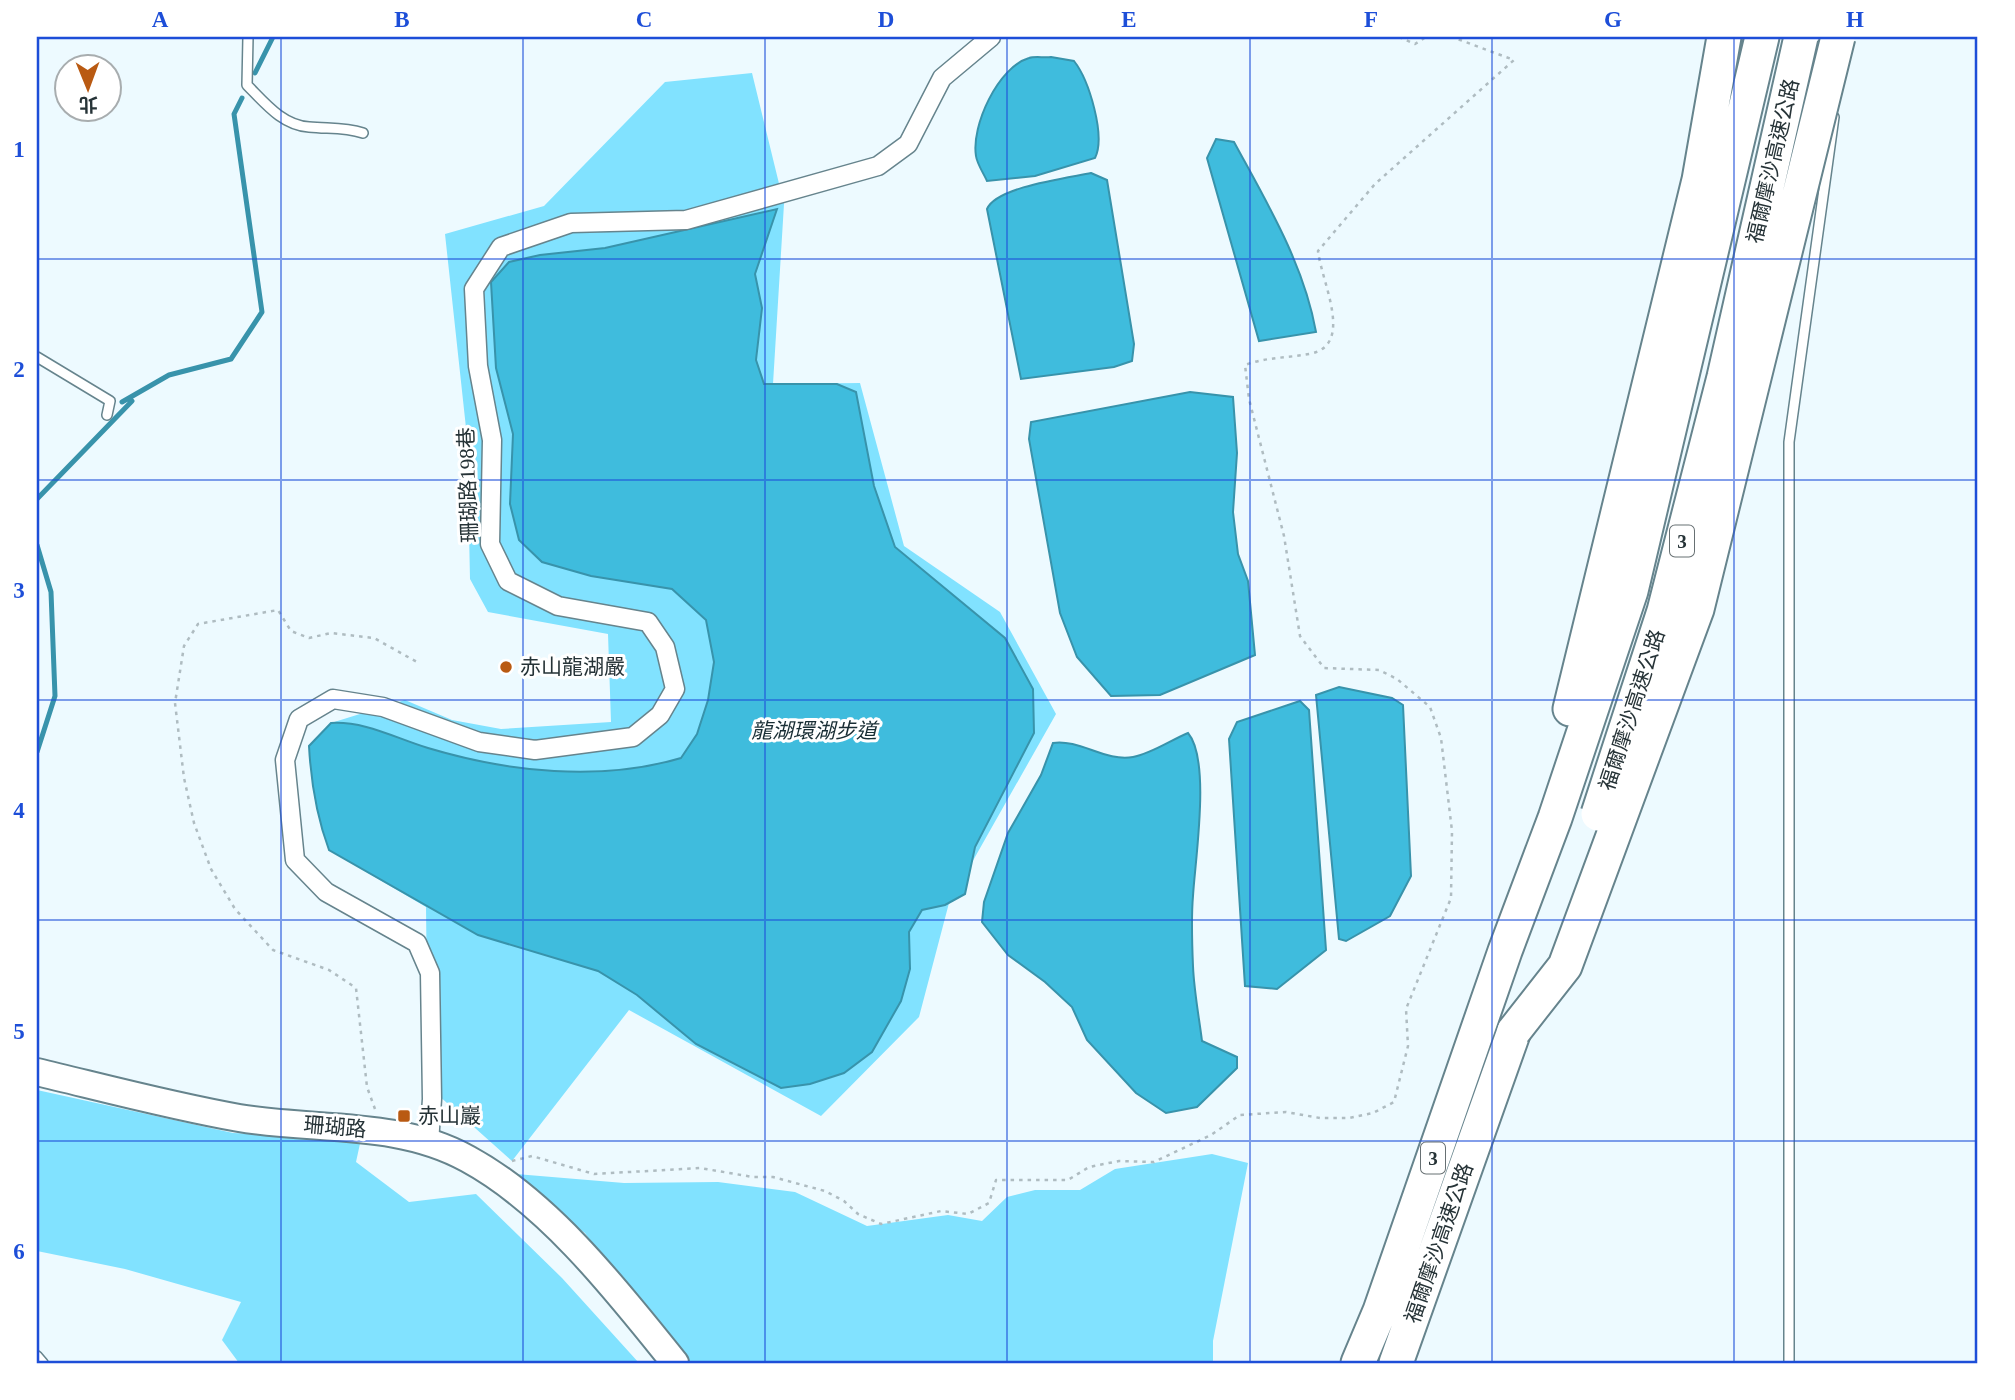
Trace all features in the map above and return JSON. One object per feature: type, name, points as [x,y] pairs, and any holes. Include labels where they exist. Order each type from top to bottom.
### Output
[{"type":"highway","points":[[1505,951],[1525,860],[1587,644],[1696,193],[1724,37]]},
{"type":"highway","name":"福爾摩沙高速公路","points":[[1358,1363],[1380,1311],[1505,951],[1555,818],[1631,591],[1762,37]]},
{"type":"highway","points":[[1514,1031],[1565,965],[1697,609],[1838,37]]},
{"type":"highway","name":"福爾摩沙高速公路","points":[[1395,1363],[1514,1031],[1583,858],[1664,611],[1724,377],[1796,45]]},
{"type":"street","name":"珊瑚路198巷","points":[[429,1143],[432,1099],[430,973],[417,943],[326,891],[295,860],[285,760],[299,719],[333,699],[383,707],[479,742],[534,750],[633,737],[660,715],[675,688],[665,647],[648,622],[558,606],[508,581],[490,544],[492,440],[478,366],[474,289],[501,247],[571,223],[687,220],[878,166],[908,144],[942,78],[991,37]]},
{"type":"street","name":"珊瑚路","points":[[37,1072],[241,1118],[384,1132],[429,1143],[467,1158],[546,1218],[581,1252],[675,1363]]},
{"type":"lane","points":[[248,37],[247,85],[272,111],[294,124],[346,127],[363,133]]},
{"type":"lane","points":[[1796,45],[1810,68]]},
{"type":"lane","points":[[1819,76],[1838,92]]},
{"type":"lane","points":[[1789,1363],[1789,442],[1836,106]]},
{"type":"lane","points":[[37,357],[110,401],[107,415]]},
{"type":"lane","points":[[37,1356],[43,1363]]},
{"type":"path","points":[[1399,37],[1415,44],[1426,37]]},
{"type":"path","points":[[486,1171],[532,1156],[594,1174],[700,1168],[753,1177],[773,1177],[825,1191],[844,1201],[858,1214],[881,1224],[941,1210],[968,1214],[989,1203],[996,1180],[1068,1180],[1088,1167],[1119,1161],[1153,1162],[1212,1135],[1240,1115],[1286,1112],[1320,1118],[1349,1118],[1373,1113],[1394,1102],[1408,1046],[1406,1009],[1451,898],[1452,831],[1441,738],[1430,707],[1418,693],[1379,670],[1324,668],[1300,636],[1284,537],[1249,399],[1245,365],[1260,359],[1321,351],[1332,342],[1336,327],[1318,250],[1375,184],[1514,60],[1452,37]]},
{"type":"green space","name":"龍湖環湖步道","points":[[752,73],[784,204],[773,384],[860,383],[904,546],[1000,612],[1056,714],[949,903],[919,1017],[821,1116],[629,1010],[512,1161],[428,1086],[426,907],[329,850],[331,723],[405,700],[452,720],[501,729],[611,722],[608,634],[488,612],[470,579],[467,437],[445,234],[544,206],[665,82]]},
{"type":"green space","points":[[37,1090],[233,1133],[361,1139],[356,1162],[409,1202],[476,1194],[562,1278],[639,1363],[239,1363],[222,1340],[241,1302],[125,1269],[37,1251]]},
{"type":"green space","points":[[1212,1154],[1248,1163],[1213,1341],[1213,1363],[686,1363],[618,1282],[585,1233],[548,1208],[516,1174],[624,1183],[718,1182],[795,1192],[867,1226],[948,1215],[982,1221],[1007,1197],[1035,1190],[1080,1190],[1115,1169]]},
{"type":"shaded area","points":[[1031,57],[1074,61],[1085,81],[1097,123],[1098,148],[1095,158],[1035,176],[987,181],[977,159],[976,144],[982,114],[989,99],[997,85],[1018,64]]},
{"type":"shaded area","points":[[1216,139],[1234,142],[1271,210],[1303,282],[1316,332],[1259,341],[1207,158]]},
{"type":"shaded area","points":[[1091,173],[1107,180],[1134,344],[1132,361],[1114,367],[1021,379],[987,209],[993,201],[1018,189]]},
{"type":"shaded area","name":"龍湖環湖步道","points":[[777,209],[755,274],[762,308],[756,360],[764,384],[837,384],[856,392],[874,486],[895,547],[1005,638],[1033,689],[1034,733],[975,847],[965,894],[945,905],[922,910],[909,932],[910,969],[901,1001],[872,1052],[844,1073],[810,1084],[781,1088],[696,1044],[637,995],[598,971],[478,935],[329,850],[315,799],[309,746],[331,723],[344,723],[368,727],[459,756],[522,768],[586,772],[619,770],[681,758],[697,734],[708,700],[714,662],[706,620],[672,589],[591,576],[542,562],[519,540],[510,504],[513,434],[496,368],[491,282],[509,262],[540,255],[605,248]]},
{"type":"shaded area","points":[[1190,392],[1233,397],[1237,453],[1233,512],[1238,554],[1248,581],[1255,655],[1160,695],[1111,696],[1077,657],[1060,613],[1029,439],[1031,422]]},
{"type":"shaded area","points":[[1339,687],[1392,698],[1403,705],[1411,876],[1390,916],[1346,941],[1339,939],[1316,695]]},
{"type":"shaded area","points":[[1300,701],[1309,710],[1326,950],[1277,989],[1245,986],[1229,739],[1237,722]]},
{"type":"shaded area","points":[[1188,733],[1195,746],[1200,787],[1192,931],[1194,985],[1202,1041],[1237,1057],[1237,1068],[1197,1107],[1166,1113],[1136,1093],[1087,1040],[1072,1007],[1045,982],[1008,955],[982,922],[984,902],[1008,833],[1041,775],[1053,743],[1073,744],[1123,758],[1154,750]]},
{"type":"waterway","points":[[255,73],[273,37]]},
{"type":"waterway","points":[[122,402],[169,375],[231,359],[262,312],[234,114],[242,98]]},
{"type":"waterway","points":[[37,499],[132,401]]},
{"type":"waterway","points":[[37,545],[51,592],[55,696],[37,752]]},
{"type":"place","name":"赤山龍湖嚴","points":[[506,667]]},
{"type":"place","name":"赤山巖","points":[[404,1116]]}]
